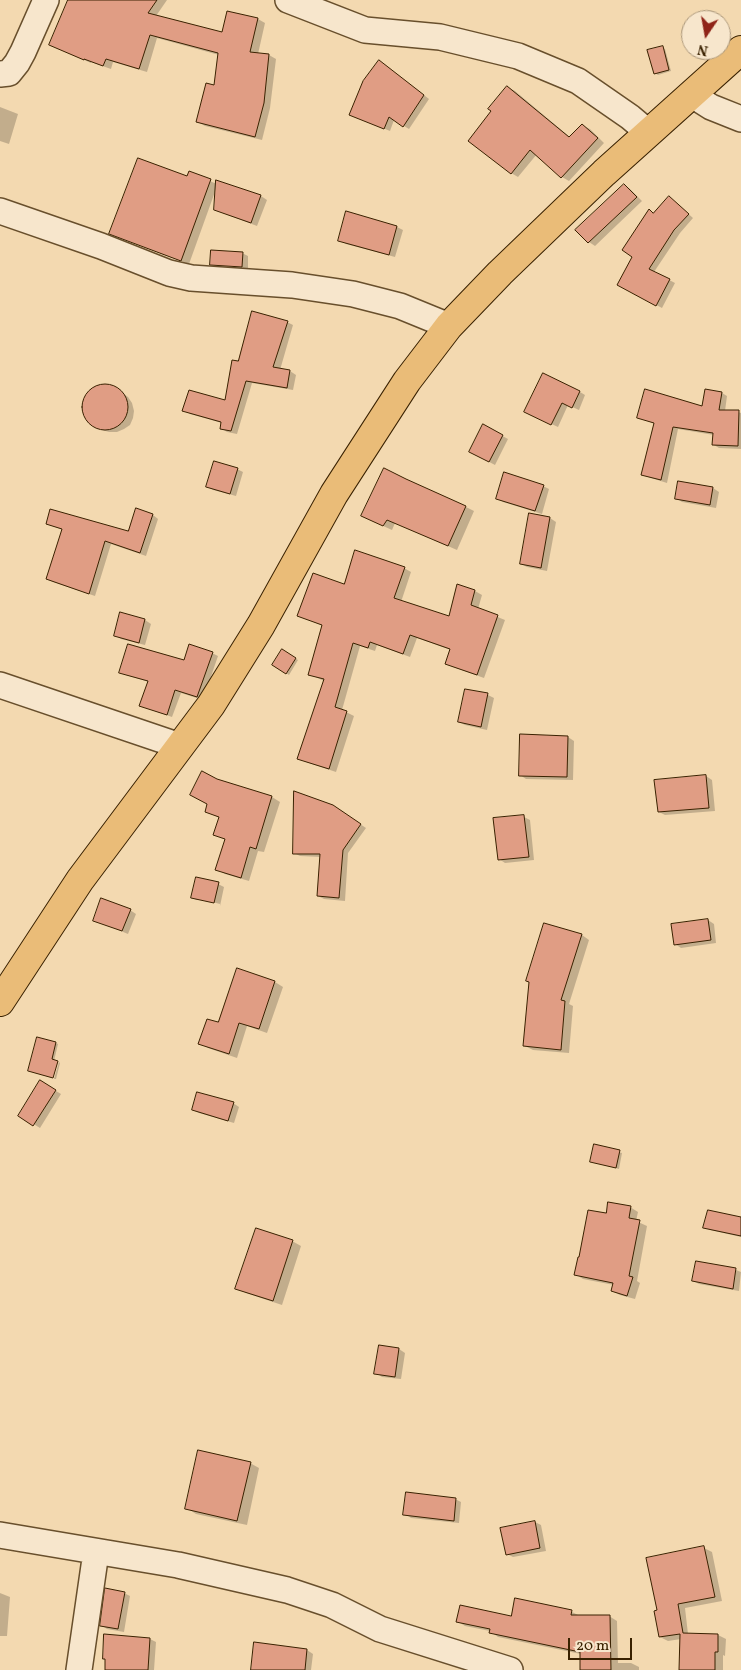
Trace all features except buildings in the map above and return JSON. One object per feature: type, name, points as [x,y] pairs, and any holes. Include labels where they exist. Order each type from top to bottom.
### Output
[{"type":"main road","points":[[0,1002],[80,880],[211,705],[261,625],[339,486],[407,381],[449,326],[500,273],[604,173],[741,50]]},
{"type":"street","points":[[0,74],[9,73],[24,52],[46,0]]},
{"type":"street","points":[[288,0],[364,30],[440,37],[518,56],[578,81],[630,117],[649,134]]},
{"type":"street","points":[[692,95],[711,107],[741,119]]},
{"type":"street","points":[[0,211],[102,246],[169,273],[191,278],[292,286],[353,294],[400,306],[449,326]]},
{"type":"street","points":[[0,685],[180,746]]},
{"type":"street","points":[[0,1535],[178,1565],[287,1590],[332,1605],[380,1629],[456,1662],[510,1670]]},
{"type":"street","points":[[78,1670],[96,1552]]}]
